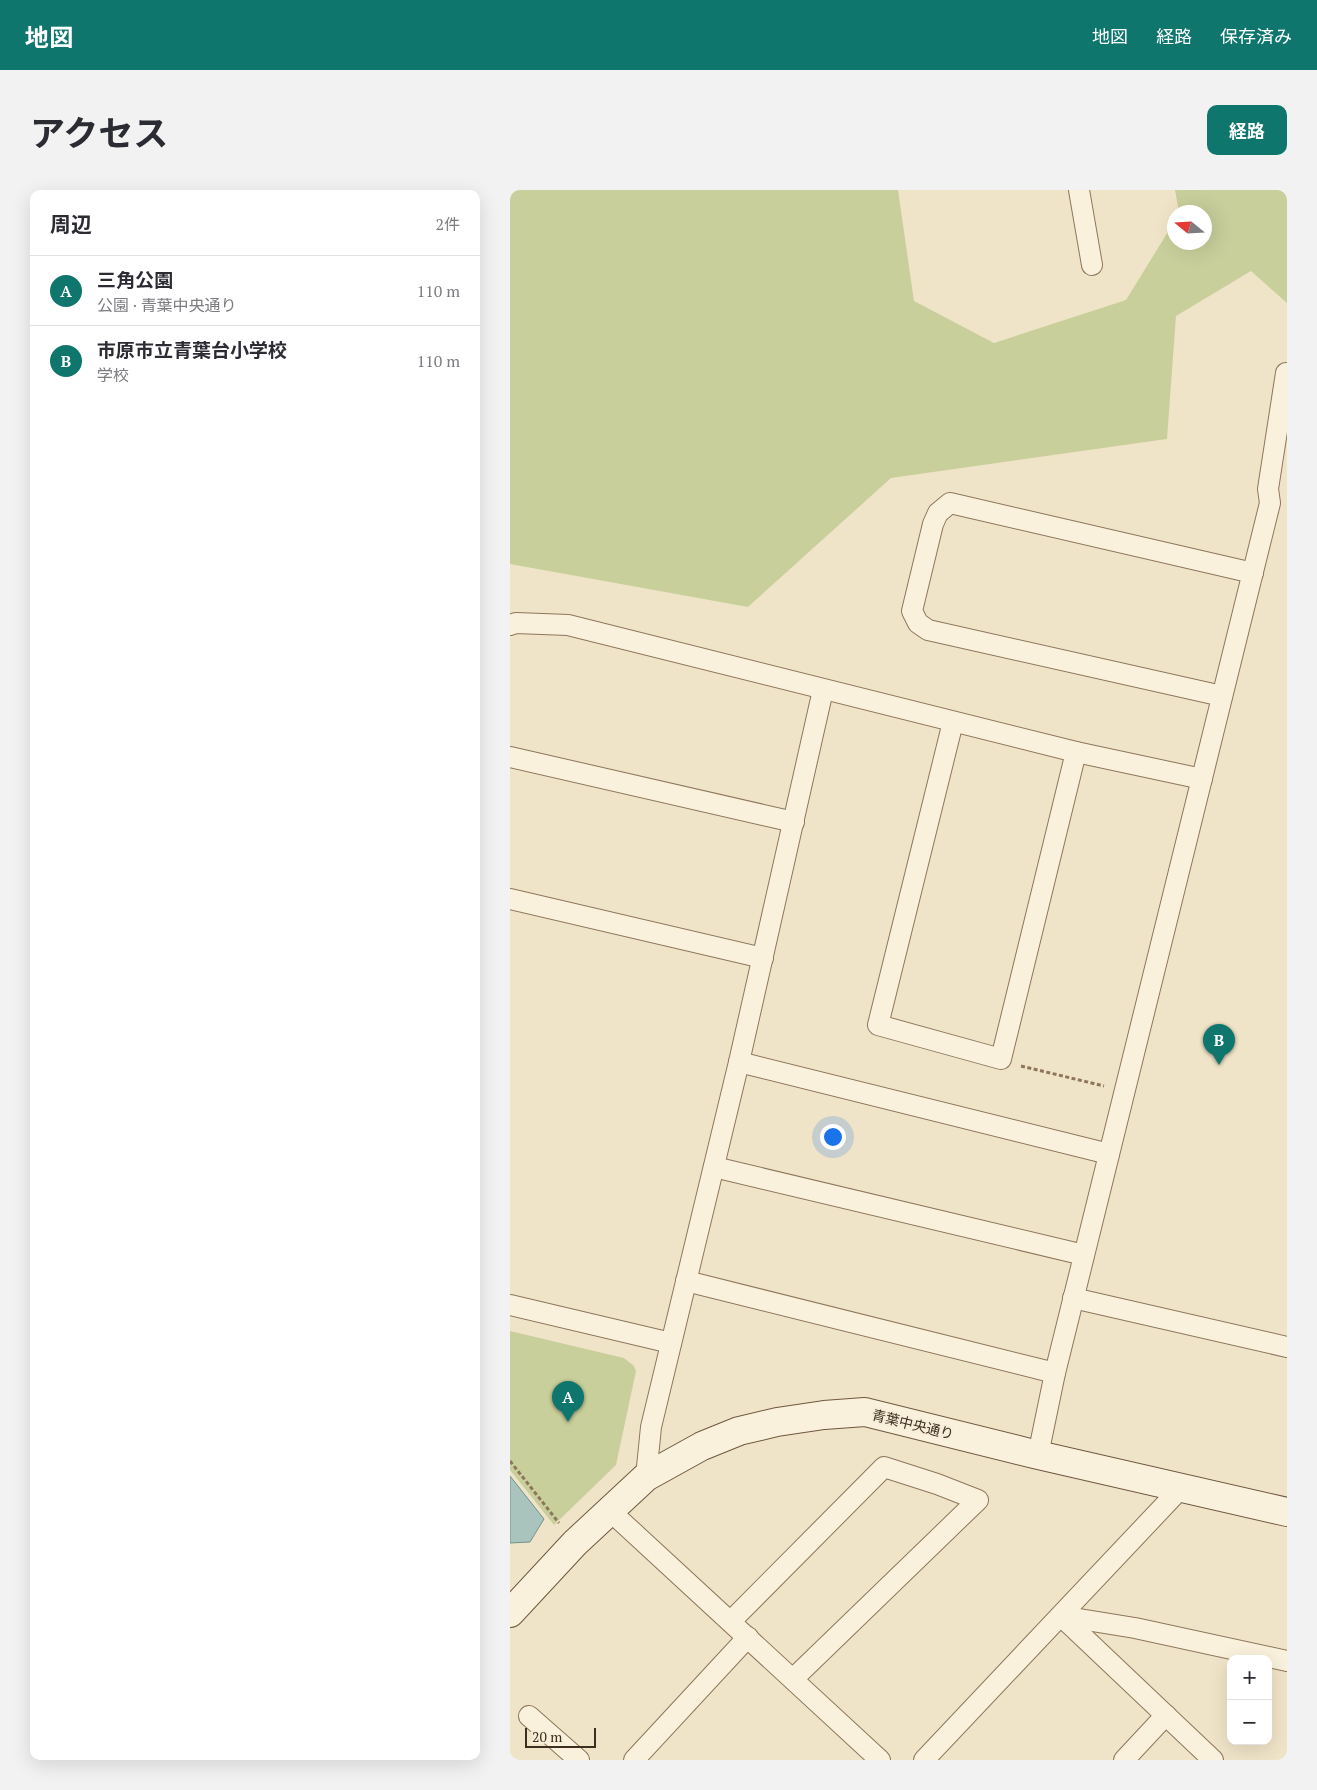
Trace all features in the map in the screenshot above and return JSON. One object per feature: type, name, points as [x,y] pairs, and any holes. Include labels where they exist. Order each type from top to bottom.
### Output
[{"type":"street","points":[[1079,190],[1092,265]]},
{"type":"street","points":[[1038,1455],[1073,1298],[1253,573],[1279,505],[1268,489],[1286,374]]},
{"type":"street","points":[[1222,696],[928,630],[918,623],[912,611],[933,524],[938,513],[950,503],[1253,573]]},
{"type":"street","points":[[510,626],[516,623],[568,625],[1076,752],[1202,779]]},
{"type":"street","points":[[646,1477],[650,1427],[739,1062],[823,690]]},
{"type":"street","points":[[953,722],[878,1025],[1001,1059],[1076,752]]},
{"type":"street","points":[[510,757],[794,822]]},
{"type":"street","points":[[510,899],[763,958]]},
{"type":"street","points":[[739,1062],[1109,1154]]},
{"type":"street","points":[[714,1167],[1084,1255]]},
{"type":"street","points":[[686,1281],[1055,1373]]},
{"type":"street","points":[[1073,1298],[1287,1347]]},
{"type":"street","points":[[510,1305],[671,1343]]},
{"type":"street","name":"青葉中央通り","points":[[510,1613],[574,1543],[646,1477],[702,1446],[739,1431],[824,1414],[865,1412],[1038,1455],[1287,1512]]},
{"type":"street","points":[[731,1621],[884,1467],[937,1484],[978,1500],[793,1679]]},
{"type":"street","points":[[924,1760],[1181,1488]]},
{"type":"street","points":[[609,1510],[880,1760]]},
{"type":"street","points":[[1061,1616],[1135,1628],[1287,1661]]},
{"type":"street","points":[[1061,1616],[1214,1760]]},
{"type":"street","points":[[634,1760],[748,1637]]},
{"type":"street","points":[[1124,1760],[1166,1715]]},
{"type":"street","points":[[528,1716],[579,1760]]},
{"type":"path","points":[[1001,1059],[1008,1063],[1125,1091]]},
{"type":"path","points":[[510,1461],[574,1543]]},
{"type":"green space","points":[[510,190],[898,190],[914,301],[994,343],[1126,300],[1167,233],[1167,250],[1212,250],[1212,205],[1178,205],[1175,190],[1287,190],[1287,303],[1251,271],[1176,316],[1167,439],[891,478],[748,607],[510,564]]},
{"type":"green space","points":[[510,1331],[624,1358],[634,1366],[636,1371],[616,1465],[554,1525],[510,1470]]},
{"type":"water","points":[[510,1476],[544,1519],[530,1542],[510,1543]]},
{"type":"place","name":"市原市立青葉台小学校","points":[[1219,1065]]},
{"type":"place","name":"三角公園","points":[[568,1422]]}]
